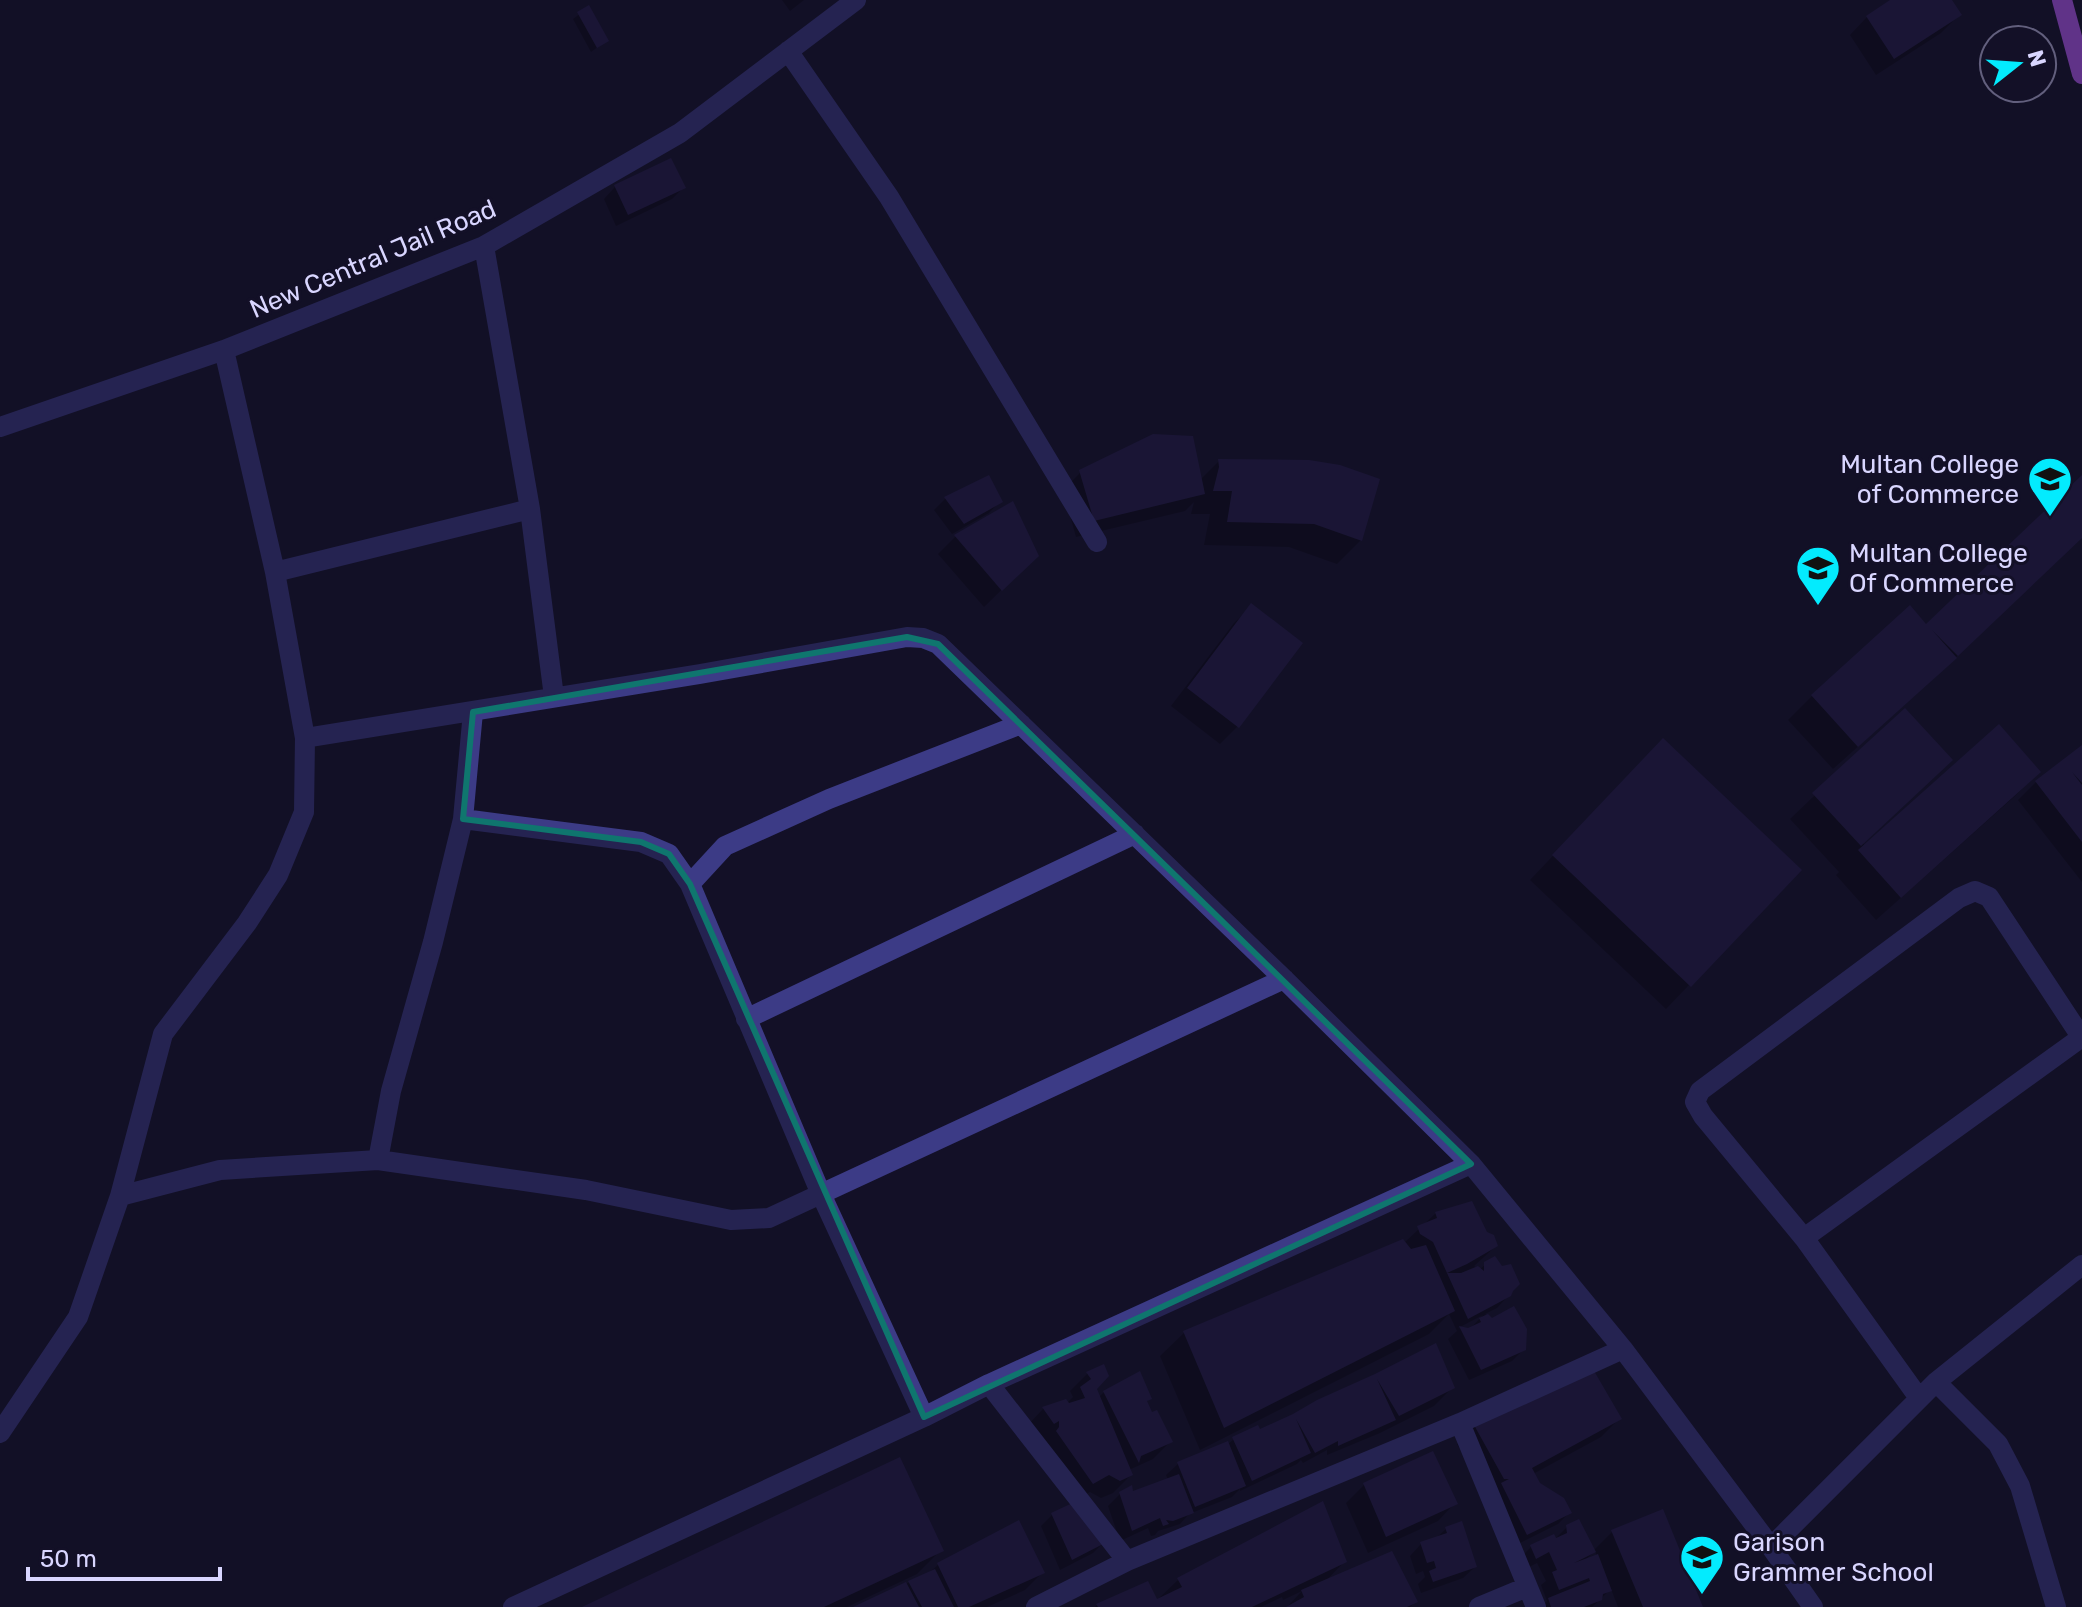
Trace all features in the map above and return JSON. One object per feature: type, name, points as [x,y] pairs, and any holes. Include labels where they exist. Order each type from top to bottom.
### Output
[{"type":"main road","points":[[2062,0],[2082,74]]},
{"type":"street","name":"New Central Jail Road","points":[[0,427],[224,350],[484,246],[680,133],[856,0]]},
{"type":"street","points":[[788,51],[889,197],[1097,542]]},
{"type":"street","points":[[484,246],[530,509],[554,697]]},
{"type":"street","points":[[0,1433],[78,1317],[120,1196],[163,1034],[247,923],[278,875],[304,812],[305,738],[275,572],[224,350]]},
{"type":"street","points":[[275,572],[530,509]]},
{"type":"street","points":[[305,738],[715,672],[907,637],[923,638],[938,644],[1471,1164],[1623,1349],[1813,1607]]},
{"type":"street","points":[[378,1160],[391,1091],[433,942],[463,819],[473,712]]},
{"type":"street","points":[[690,884],[725,846],[829,799],[1021,724]]},
{"type":"street","points":[[463,819],[641,842],[669,854],[690,884],[821,1194],[924,1417]]},
{"type":"street","points":[[746,1019],[1135,834]]},
{"type":"street","points":[[1804,1238],[2082,1038],[1989,897],[1975,891],[1959,898],[1700,1091],[1695,1102],[1703,1116],[1804,1238],[1919,1398]]},
{"type":"street","points":[[120,1196],[220,1170],[378,1160],[586,1190],[731,1220],[769,1218],[1284,979]]},
{"type":"street","points":[[513,1607],[989,1384],[1471,1164]]},
{"type":"street","points":[[1771,1547],[1936,1382],[2082,1265]]},
{"type":"street","points":[[1038,1607],[1127,1561],[1460,1423],[1623,1349]]},
{"type":"street","points":[[1936,1382],[1998,1444],[2020,1486],[2056,1607]]},
{"type":"street","points":[[989,1384],[1127,1561]]},
{"type":"street","points":[[1460,1423],[1536,1607]]},
{"type":"street","points":[[1479,1607],[1527,1587]]},
{"type":"highlighted area","points":[[907,637],[938,644],[1471,1164],[924,1417],[690,884],[669,854],[641,842],[463,819],[473,712]]},
{"type":"building","points":[[1890,0],[1952,0],[1962,15],[1894,59],[1866,16]]},
{"type":"building","points":[[589,5],[609,41],[597,48],[577,12]]},
{"type":"building","points":[[671,158],[686,188],[628,215],[614,185]]},
{"type":"building","points":[[1153,434],[1193,436],[1205,494],[1094,521],[1079,470]]},
{"type":"building","points":[[1218,459],[1309,460],[1340,465],[1380,479],[1362,541],[1314,524],[1227,522],[1232,491],[1213,491]]},
{"type":"building","points":[[989,475],[1003,502],[964,524],[944,497]]},
{"type":"building","points":[[2082,475],[2082,538],[1958,656],[1932,630],[1957,658],[1858,747],[1811,695],[1910,605],[1926,624]]},
{"type":"building","points":[[1013,501],[1039,556],[1002,591],[954,535]]},
{"type":"building","points":[[1251,603],[1303,643],[1239,728],[1187,688]]},
{"type":"building","points":[[1905,708],[1953,760],[1861,846],[1812,793]]},
{"type":"building","points":[[1999,724],[2041,772],[1901,898],[1858,850]]},
{"type":"building","points":[[1663,738],[1802,870],[1691,987],[1552,855]]},
{"type":"building","points":[[2082,745],[2082,783],[2072,772],[2082,785],[2082,842],[2035,781]]},
{"type":"building","points":[[1472,1201],[1487,1232],[1494,1235],[1498,1246],[1447,1273],[1433,1242],[1420,1234],[1417,1226],[1437,1218],[1435,1212]]},
{"type":"building","points":[[1403,1239],[1411,1249],[1426,1245],[1455,1311],[1224,1428],[1183,1331]]},
{"type":"building","points":[[1495,1256],[1502,1266],[1511,1264],[1520,1284],[1511,1296],[1468,1319],[1447,1273],[1461,1273],[1478,1266],[1484,1271],[1484,1262]]},
{"type":"building","points":[[1514,1306],[1527,1329],[1526,1350],[1481,1370],[1459,1326],[1468,1328],[1481,1322],[1479,1318],[1488,1314],[1492,1318]]},
{"type":"building","points":[[1436,1343],[1455,1388],[1399,1416],[1377,1379],[1396,1420],[1338,1446],[1338,1441],[1315,1453],[1296,1419],[1311,1453],[1252,1481],[1232,1437],[1293,1414]]},
{"type":"building","points":[[1104,1364],[1109,1376],[1097,1389],[1133,1475],[1120,1481],[1109,1475],[1093,1484],[1056,1431],[1059,1421],[1054,1424],[1042,1407],[1066,1399],[1069,1403],[1085,1398],[1080,1387],[1091,1379],[1086,1372]]},
{"type":"building","points":[[1590,1364],[1622,1419],[1532,1468],[1540,1483],[1564,1498],[1572,1513],[1527,1535],[1501,1483],[1509,1479],[1504,1479],[1474,1425]]},
{"type":"building","points":[[1140,1371],[1152,1399],[1147,1401],[1152,1412],[1157,1410],[1173,1442],[1141,1456],[1139,1463],[1103,1391]]},
{"type":"building","points":[[1228,1441],[1246,1486],[1195,1507],[1177,1462]]},
{"type":"building","points":[[1433,1451],[1458,1504],[1386,1537],[1363,1483]]},
{"type":"building","points":[[900,1457],[944,1551],[824,1607],[582,1607]]},
{"type":"building","points":[[1179,1474],[1194,1513],[1173,1521],[1166,1520],[1169,1524],[1163,1526],[1160,1518],[1132,1531],[1119,1492],[1132,1485],[1133,1491]]},
{"type":"building","points":[[1079,1500],[1107,1542],[1072,1560],[1051,1513]]},
{"type":"building","points":[[1323,1501],[1347,1562],[1252,1607],[1098,1607],[1096,1604],[1148,1581],[1157,1599],[1182,1587],[1177,1578]]},
{"type":"building","points":[[1663,1509],[1703,1607],[1643,1607],[1611,1530]]},
{"type":"building","points":[[1579,1519],[1596,1552],[1574,1563],[1598,1554],[1612,1591],[1603,1594],[1602,1600],[1584,1607],[1551,1607],[1548,1598],[1590,1581],[1589,1578],[1559,1590],[1552,1572],[1557,1570],[1549,1552],[1536,1559],[1530,1545],[1554,1534],[1556,1538],[1567,1533],[1566,1525]]},
{"type":"building","points":[[1019,1520],[1045,1573],[969,1607],[958,1607],[937,1563]]},
{"type":"building","points":[[1462,1521],[1477,1567],[1433,1582],[1429,1571],[1436,1568],[1434,1561],[1427,1563],[1420,1542],[1447,1533],[1445,1527]]},
{"type":"building","points":[[1392,1551],[1418,1602],[1407,1607],[1286,1607],[1304,1597],[1301,1590]]},
{"type":"building","points":[[935,1569],[954,1607],[922,1607],[908,1581]]},
{"type":"building","points":[[906,1582],[919,1607],[853,1607]]},
{"type":"place","name":"Multan College of Commerce","points":[[2050,518]]},
{"type":"place","name":"Multan College Of Commerce","points":[[1818,607]]},
{"type":"place","name":"Garison Grammer School","points":[[1702,1596]]}]
